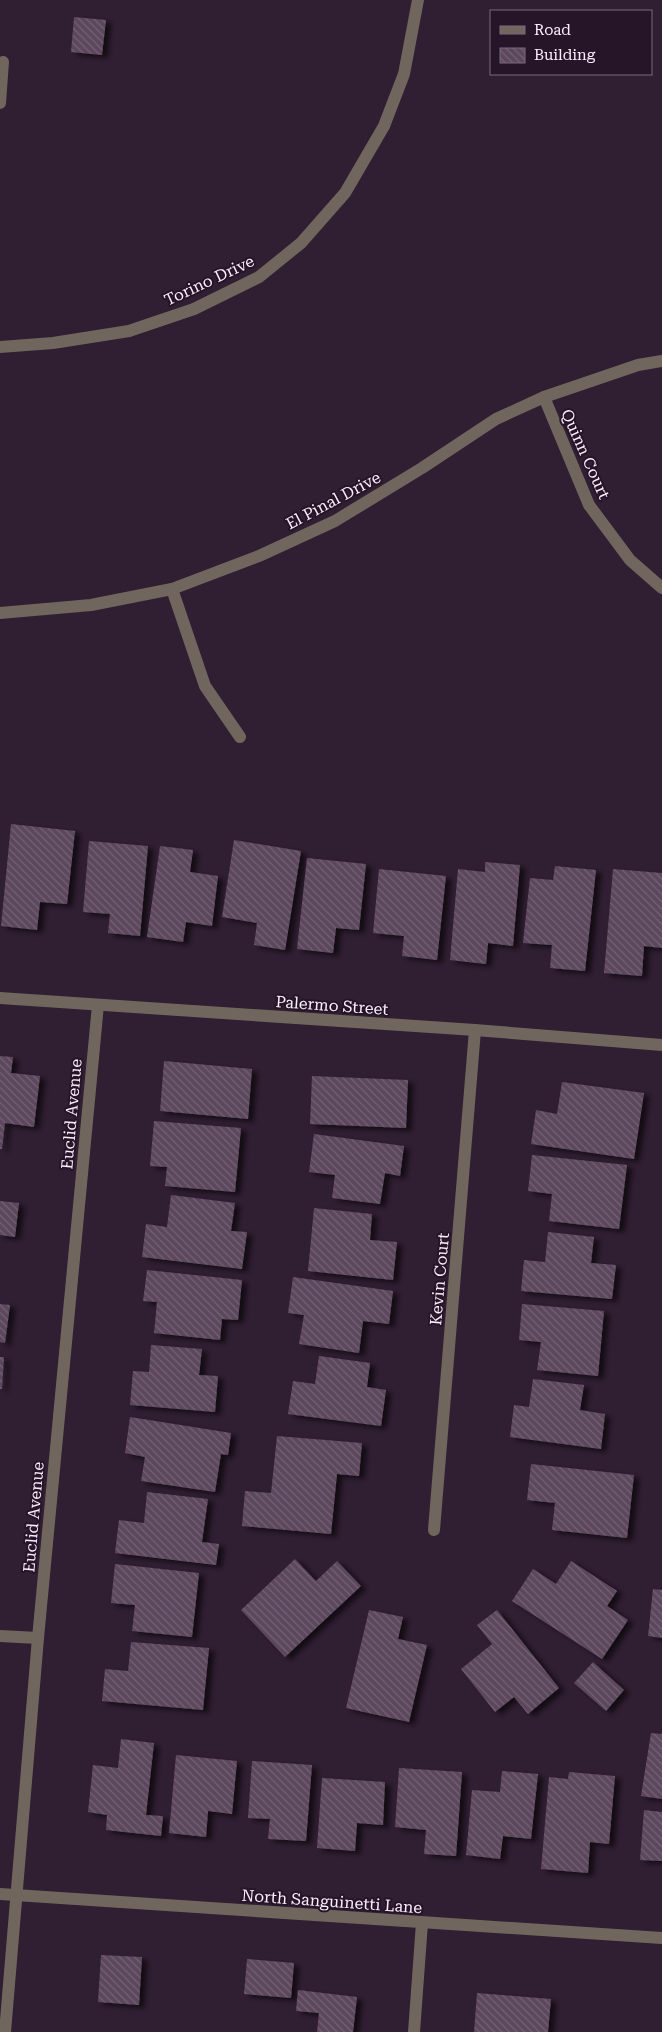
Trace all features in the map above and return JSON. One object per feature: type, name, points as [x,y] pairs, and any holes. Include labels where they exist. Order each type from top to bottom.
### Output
[{"type":"street","name":"Torino Drive","points":[[0,347],[53,343],[129,331],[185,312],[259,277],[301,243],[345,193],[384,126],[404,74],[418,0]]},
{"type":"street","points":[[0,103],[3,62]]},
{"type":"street","name":"El Pinal Drive","points":[[0,613],[91,605],[172,588],[259,556],[335,521],[422,468],[496,419],[544,397],[638,365],[662,360]]},
{"type":"street","name":"Quinn Court","points":[[544,397],[589,505],[630,560],[662,588]]},
{"type":"street","points":[[172,588],[204,686],[240,737]]},
{"type":"street","name":"Palermo Street","points":[[0,998],[475,1030],[662,1045]]},
{"type":"street","name":"Euclid Avenue","points":[[5,2032],[38,1638],[98,1006]]},
{"type":"street","name":"Kevin Court","points":[[434,1530],[475,1030]]},
{"type":"street","points":[[0,1636],[38,1638]]},
{"type":"street","name":"North Sanguinetti Lane","points":[[0,1894],[662,1938]]},
{"type":"street","points":[[414,2032],[422,1923]]},
{"type":"building","points":[[74,17],[106,20],[102,55],[71,52]]},
{"type":"building","points":[[11,824],[75,831],[67,904],[40,902],[37,930],[1,926]]},
{"type":"building","points":[[234,840],[301,851],[285,950],[254,945],[257,923],[222,917]]},
{"type":"building","points":[[89,841],[148,846],[140,936],[108,933],[110,914],[83,912]]},
{"type":"building","points":[[160,846],[193,850],[190,872],[218,876],[212,926],[186,922],[183,942],[147,937]]},
{"type":"building","points":[[307,858],[366,864],[359,930],[336,928],[333,953],[297,949]]},
{"type":"building","points":[[485,862],[520,865],[513,946],[488,943],[486,964],[450,960],[458,869],[485,872]]},
{"type":"building","points":[[555,866],[596,870],[585,971],[550,968],[552,945],[523,943],[530,878],[553,880]]},
{"type":"building","points":[[379,869],[446,876],[437,960],[402,956],[404,936],[373,933]]},
{"type":"building","points":[[613,869],[662,873],[662,948],[644,946],[642,976],[604,973]]},
{"type":"building","points":[[0,1056],[13,1057],[11,1073],[40,1076],[34,1127],[5,1123],[2,1149],[0,1149]]},
{"type":"building","points":[[164,1061],[252,1069],[248,1119],[160,1111]]},
{"type":"building","points":[[312,1076],[408,1080],[406,1128],[310,1124]]},
{"type":"building","points":[[562,1082],[644,1093],[634,1159],[531,1144],[536,1110],[557,1114]]},
{"type":"building","points":[[154,1121],[241,1128],[235,1192],[165,1186],[167,1167],[150,1166]]},
{"type":"building","points":[[314,1134],[404,1146],[400,1176],[385,1173],[380,1204],[332,1198],[335,1175],[309,1172]]},
{"type":"building","points":[[532,1155],[627,1165],[619,1229],[549,1221],[552,1194],[528,1191]]},
{"type":"building","points":[[171,1195],[235,1203],[231,1231],[247,1232],[242,1269],[142,1257],[146,1224],[167,1227]]},
{"type":"building","points":[[0,1201],[19,1203],[15,1237],[0,1235]]},
{"type":"building","points":[[314,1208],[372,1214],[370,1240],[397,1242],[393,1280],[308,1271]]},
{"type":"building","points":[[548,1232],[594,1237],[591,1263],[616,1265],[612,1299],[521,1291],[524,1260],[545,1262]]},
{"type":"building","points":[[147,1270],[242,1280],[238,1320],[222,1319],[220,1340],[154,1333],[157,1302],[143,1301]]},
{"type":"building","points":[[293,1277],[393,1291],[389,1324],[363,1321],[359,1353],[299,1344],[304,1315],[288,1313]]},
{"type":"building","points":[[0,1304],[10,1305],[5,1343],[0,1342]]},
{"type":"building","points":[[522,1304],[604,1311],[598,1376],[537,1370],[541,1342],[519,1340]]},
{"type":"building","points":[[151,1345],[202,1349],[199,1375],[218,1376],[215,1412],[130,1405],[133,1371],[149,1372]]},
{"type":"building","points":[[319,1356],[370,1363],[367,1387],[386,1390],[381,1426],[288,1414],[293,1381],[315,1384]]},
{"type":"building","points":[[0,1357],[4,1357],[2,1389],[0,1389]]},
{"type":"building","points":[[533,1379],[584,1385],[580,1410],[605,1414],[601,1449],[510,1437],[514,1405],[529,1407]]},
{"type":"building","points":[[130,1417],[231,1433],[228,1455],[221,1454],[215,1492],[141,1481],[145,1457],[125,1453]]},
{"type":"building","points":[[277,1436],[362,1443],[359,1476],[337,1474],[331,1534],[242,1526],[245,1491],[271,1493]]},
{"type":"building","points":[[531,1464],[634,1475],[627,1538],[552,1530],[555,1503],[527,1500]]},
{"type":"building","points":[[147,1492],[208,1499],[202,1542],[219,1544],[216,1565],[115,1553],[119,1520],[144,1523]]},
{"type":"building","points":[[295,1559],[316,1581],[337,1561],[361,1586],[285,1657],[241,1610]]},
{"type":"building","points":[[571,1561],[617,1591],[607,1606],[628,1620],[602,1659],[512,1601],[533,1569],[556,1584]]},
{"type":"building","points":[[115,1564],[199,1573],[192,1637],[132,1631],[135,1605],[111,1603]]},
{"type":"building","points":[[653,1589],[662,1590],[662,1638],[648,1636]]},
{"type":"building","points":[[369,1610],[403,1617],[398,1639],[427,1645],[409,1722],[346,1708]]},
{"type":"building","points":[[497,1610],[559,1688],[528,1714],[514,1697],[495,1712],[461,1669],[492,1644],[477,1625]]},
{"type":"building","points":[[131,1642],[209,1648],[203,1710],[102,1701],[105,1669],[128,1671]]},
{"type":"building","points":[[593,1662],[624,1690],[606,1711],[574,1683]]},
{"type":"building","points":[[651,1733],[662,1734],[662,1799],[641,1796]]},
{"type":"building","points":[[121,1739],[154,1743],[146,1815],[163,1816],[161,1836],[106,1830],[107,1815],[88,1812],[93,1765],[118,1768]]},
{"type":"building","points":[[176,1755],[237,1761],[232,1814],[208,1811],[206,1837],[169,1833]]},
{"type":"building","points":[[252,1761],[312,1765],[306,1841],[268,1839],[270,1819],[248,1818]]},
{"type":"building","points":[[399,1768],[462,1772],[456,1856],[424,1854],[426,1830],[395,1827]]},
{"type":"building","points":[[502,1771],[538,1774],[531,1839],[503,1836],[500,1859],[466,1855],[472,1790],[500,1792]]},
{"type":"building","points":[[569,1772],[615,1776],[609,1844],[590,1842],[588,1873],[541,1869],[549,1777],[568,1779]]},
{"type":"building","points":[[322,1778],[385,1782],[383,1825],[357,1823],[355,1851],[317,1848]]},
{"type":"building","points":[[644,1810],[662,1812],[662,1861],[640,1860]]},
{"type":"building","points":[[101,1955],[142,1957],[139,2005],[98,2002]]},
{"type":"building","points":[[247,1959],[294,1963],[291,1998],[244,1994]]},
{"type":"building","points":[[298,1990],[357,1997],[353,2032],[317,2032],[319,2013],[296,2011]]},
{"type":"building","points":[[477,1993],[551,1999],[548,2032],[474,2032]]}]
